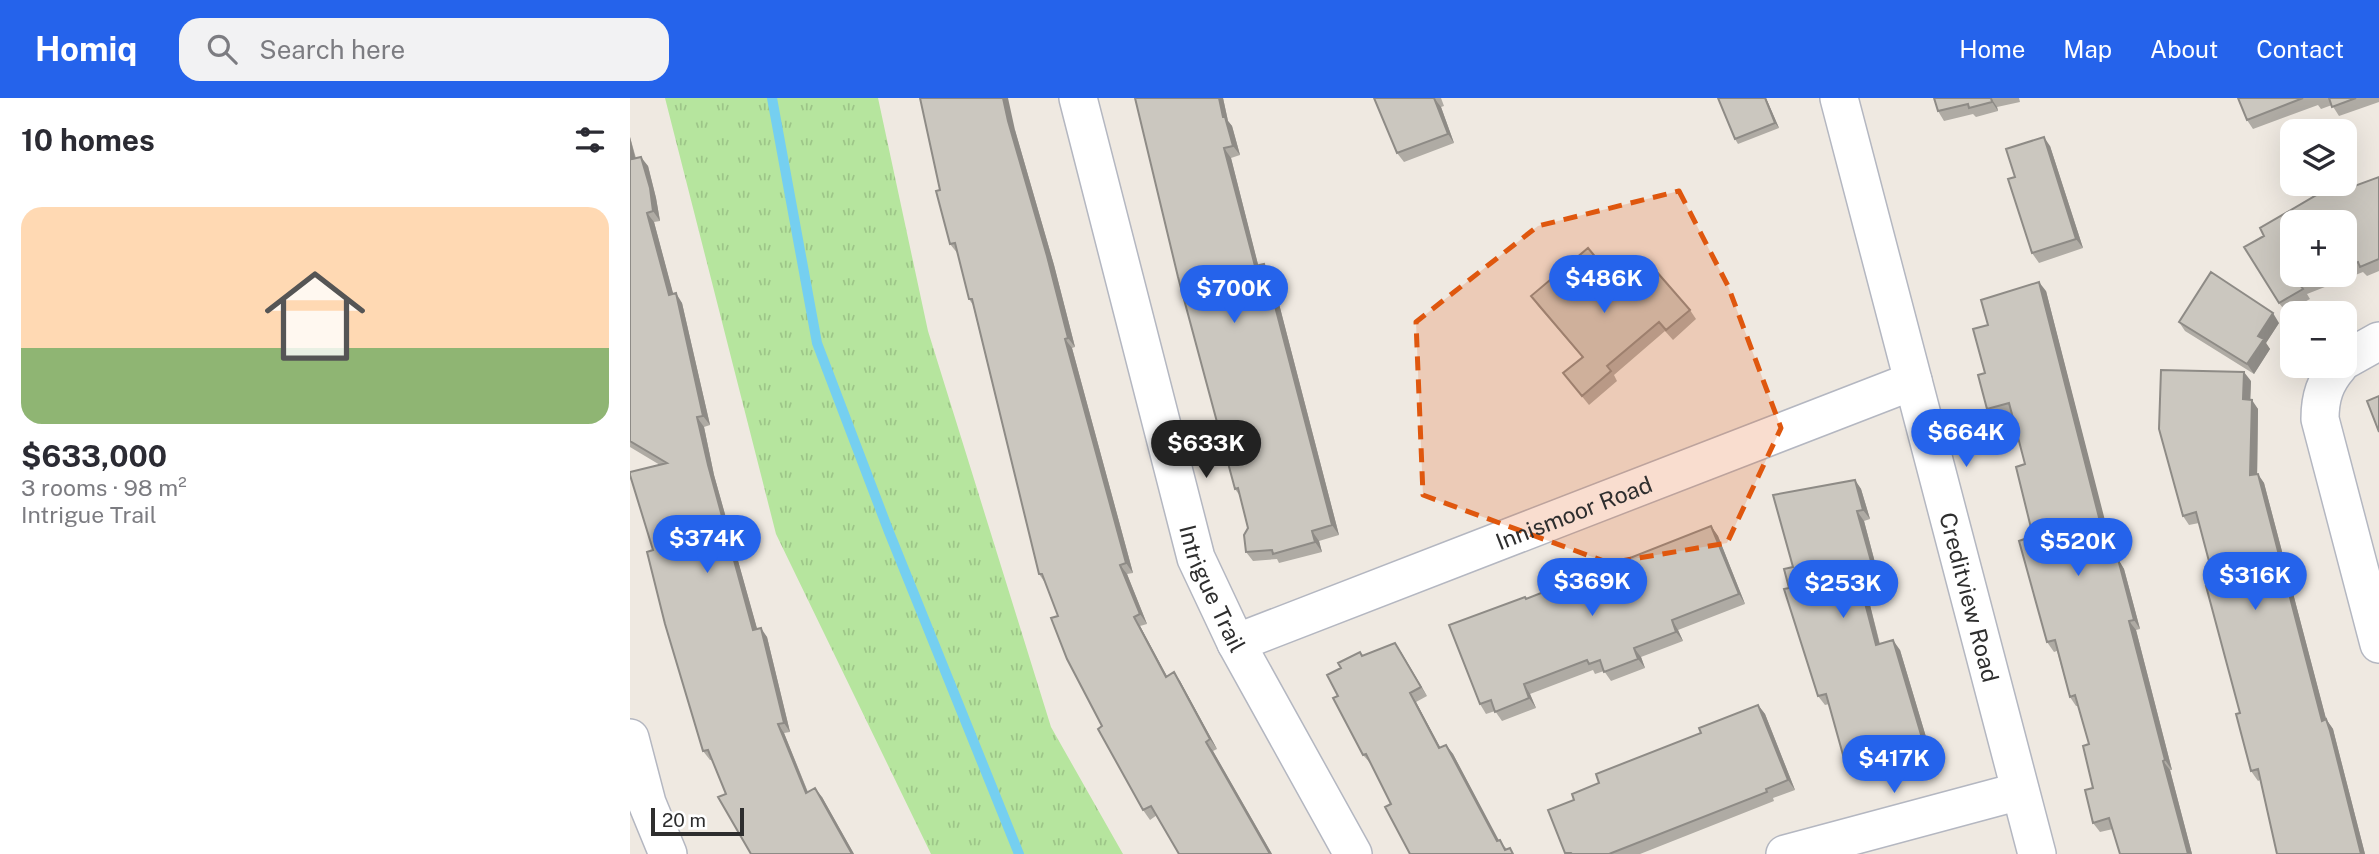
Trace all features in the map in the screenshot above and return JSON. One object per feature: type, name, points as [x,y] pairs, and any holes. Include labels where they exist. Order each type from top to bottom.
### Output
[{"type":"street","name":"Intrigue Trail","points":[[1078,98],[1196,558],[1236,643],[1353,854]]},
{"type":"street","name":"Creditview Road","points":[[1839,98],[2037,854]]},
{"type":"street","points":[[2357,353],[2379,341]]},
{"type":"street","points":[[2329,378],[2320,404],[2320,419],[2379,644]]},
{"type":"street","name":"Innismoor Road","points":[[1236,643],[1803,421],[1913,381]]},
{"type":"street","points":[[630,738],[647,803],[668,854]]},
{"type":"street","points":[[1785,854],[2020,791]]},
{"type":"highlighted area","points":[[1679,191],[1728,286],[1781,428],[1727,543],[1609,563],[1423,495],[1416,322],[1538,226]]},
{"type":"green space","points":[[665,98],[878,98],[928,331],[1051,727],[1123,854],[931,854],[776,534]]},
{"type":"building","points":[[920,98],[1003,98],[1047,256],[1068,338],[1065,339],[1126,563],[1120,565],[1140,614],[1134,617],[1166,677],[1174,672],[1210,739],[1206,742],[1270,854],[1179,854],[1151,806],[1143,810],[1098,729],[1102,726],[1067,659],[1051,618],[1058,616],[1042,574],[1039,574],[972,299],[969,299],[955,243],[950,244],[936,191],[940,190]]},
{"type":"building","points":[[1135,98],[1219,98],[1233,146],[1224,148],[1255,266],[1264,264],[1332,525],[1312,531],[1315,542],[1273,554],[1272,550],[1246,552],[1244,535],[1248,528],[1178,277]]},
{"type":"building","points":[[1374,98],[1434,98],[1448,134],[1397,153]]},
{"type":"building","points":[[1718,98],[1765,98],[1775,123],[1735,139]]},
{"type":"building","points":[[1934,98],[1991,98],[1992,102],[1969,108],[1968,104],[1938,111]]},
{"type":"building","points":[[2238,98],[2303,98],[2247,120]]},
{"type":"building","points":[[2329,98],[2356,98],[2332,107]]},
{"type":"building","points":[[2044,137],[2076,239],[2032,253],[2008,179],[2015,177],[2006,149]]},
{"type":"building","points":[[630,153],[632,159],[641,157],[650,188],[653,211],[647,213],[669,295],[676,293],[703,416],[697,417],[708,465],[753,630],[761,628],[784,723],[778,724],[806,793],[815,788],[852,854],[751,854],[718,797],[726,794],[708,750],[703,751],[665,624],[647,552],[653,550],[630,475],[630,472],[667,463],[630,441]]},
{"type":"building","points":[[2379,177],[2379,259],[2360,267],[2357,262],[2357,210],[2291,210],[2315,196],[2357,196],[2357,185]]},
{"type":"building","points":[[2280,216],[2280,287],[2303,289],[2279,303],[2244,247],[2264,236],[2260,228]]},
{"type":"building","points":[[1588,248],[1627,295],[1656,271],[1690,310],[1666,330],[1659,322],[1607,366],[1611,371],[1582,396],[1563,373],[1583,357],[1531,296]]},
{"type":"building","points":[[2211,272],[2273,313],[2258,336],[2264,339],[2247,364],[2179,322]]},
{"type":"building","points":[[2039,282],[2104,537],[2111,561],[2118,559],[2134,620],[2129,621],[2188,854],[2120,854],[2109,818],[2093,823],[2085,790],[2093,788],[2083,746],[2089,744],[2075,695],[2070,697],[2055,640],[2047,642],[2019,541],[2033,536],[2016,467],[2025,464],[2009,403],[1987,409],[1978,375],[1985,373],[1973,329],[1988,325],[1981,300]]},
{"type":"building","points":[[2161,370],[2244,372],[2243,399],[2252,400],[2250,475],[2258,474],[2322,721],[2326,719],[2330,731],[2361,854],[2277,854],[2258,769],[2251,771],[2236,714],[2240,713],[2206,586],[2215,584],[2196,512],[2183,516],[2159,429]]},
{"type":"building","points":[[2379,396],[2379,432],[2367,401]]},
{"type":"building","points":[[1855,480],[1863,510],[1857,511],[1876,579],[1860,584],[1876,645],[1893,640],[1922,738],[1845,762],[1826,694],[1818,696],[1784,589],[1789,588],[1784,569],[1793,567],[1773,495]]},
{"type":"building","points":[[1711,526],[1739,594],[1672,620],[1676,632],[1634,648],[1638,659],[1604,672],[1600,660],[1589,664],[1587,660],[1524,684],[1529,698],[1495,712],[1491,700],[1480,704],[1449,625],[1525,597],[1526,599]]},
{"type":"building","points":[[1395,643],[1421,687],[1410,693],[1439,748],[1446,745],[1497,841],[1500,840],[1505,850],[1510,848],[1513,854],[1410,854],[1385,807],[1391,804],[1333,698],[1338,696],[1327,675],[1341,668],[1338,663],[1360,652],[1362,656]]},
{"type":"building","points":[[1758,705],[1788,780],[1766,789],[1767,792],[1609,854],[1565,853],[1548,810],[1574,800],[1572,794],[1599,783],[1596,774],[1701,733],[1699,728]]},
{"type":"waterway","points":[[772,98],[817,343],[889,532],[1019,854]]}]
